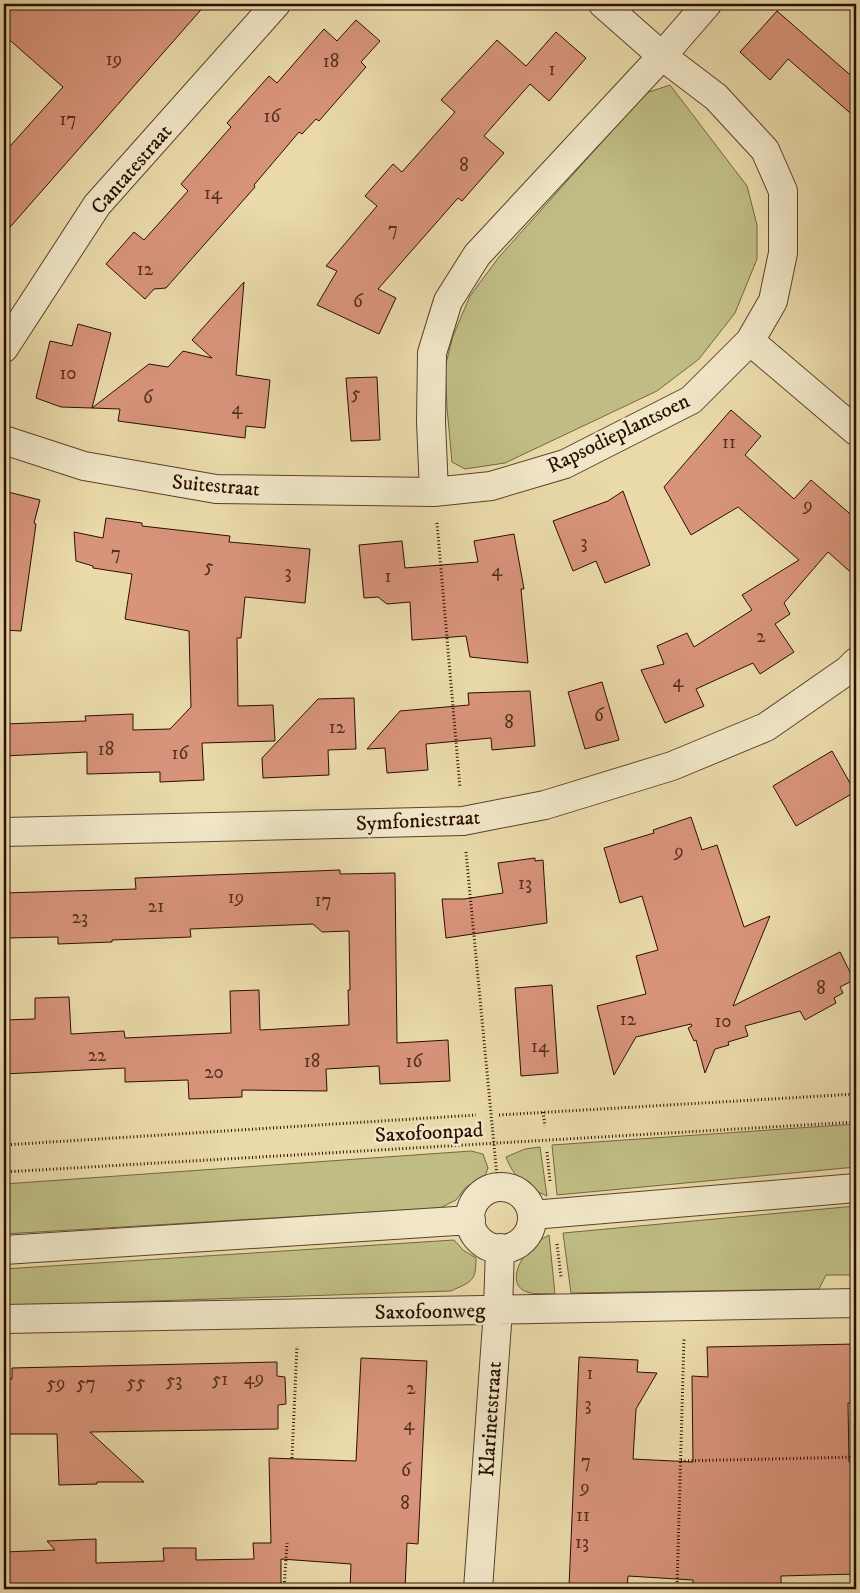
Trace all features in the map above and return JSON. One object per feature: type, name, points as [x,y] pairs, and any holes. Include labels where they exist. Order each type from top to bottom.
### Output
[{"type":"street","name":"Cantatestraat","points":[[4,348],[97,205],[276,4]]},
{"type":"street","name":"Rapsodieplantsoen","points":[[434,492],[491,486],[565,464],[691,400],[750,341],[773,300],[783,253],[783,191],[765,150],[716,97],[662,56],[603,4]]},
{"type":"street","points":[[434,492],[431,422],[432,353],[448,301],[477,255],[662,56],[707,4]]},
{"type":"street","points":[[750,341],[856,431]]},
{"type":"street","name":"Suitestraat","points":[[4,440],[84,466],[216,489],[434,492]]},
{"type":"street","name":"Symfoniestraat","points":[[4,832],[463,821],[526,809],[545,805],[672,766],[766,727],[848,670],[856,662]]},
{"type":"street","points":[[498,1187],[516,1191],[524,1197],[530,1206],[532,1215],[532,1224],[523,1239],[517,1244],[500,1248],[483,1242],[472,1229],[470,1220],[473,1205],[478,1198],[483,1193],[498,1187]]},
{"type":"street","points":[[532,1215],[856,1188]]},
{"type":"street","points":[[4,1250],[470,1220]]},
{"type":"street","name":"Klarinetstraat","points":[[478,1589],[498,1310],[500,1248]]},
{"type":"street","name":"Saxofoonweg","points":[[4,1318],[856,1303]]},
{"type":"path","points":[[499,1115],[856,1094]]},
{"type":"path","points":[[543,1112],[545,1126]]},
{"type":"path","points":[[4,1145],[476,1115]]},
{"type":"path","name":"Saxofoonpad","points":[[4,1172],[856,1122]]},
{"type":"path","points":[[547,1152],[551,1186]]},
{"type":"path","points":[[556,1236],[564,1309]]},
{"type":"path","points":[[677,1589],[685,1307]]},
{"type":"path","points":[[292,1458],[298,1314]]},
{"type":"path","points":[[681,1461],[856,1457]]},
{"type":"path","points":[[284,1589],[287,1543]]},
{"type":"shaded area","points":[[670,85],[747,186],[757,225],[757,259],[735,313],[699,359],[657,391],[505,463],[465,469],[452,462],[445,367],[453,336],[470,296],[499,257],[646,93]]},
{"type":"shaded area","points":[[856,1124],[856,1167],[557,1195],[552,1145]]},
{"type":"shaded area","points":[[540,1147],[547,1196],[522,1181],[513,1171],[506,1157],[525,1149]]},
{"type":"shaded area","points":[[471,1151],[483,1154],[488,1168],[485,1176],[466,1187],[456,1200],[440,1208],[4,1234],[4,1184]]},
{"type":"shaded area","points":[[856,1206],[856,1275],[826,1275],[819,1289],[571,1293],[563,1233]]},
{"type":"shaded area","points":[[549,1235],[555,1294],[527,1292],[517,1284],[516,1278],[519,1266],[532,1247]]},
{"type":"shaded area","points":[[454,1240],[463,1250],[476,1258],[476,1266],[471,1280],[451,1291],[4,1306],[4,1269]]},
{"type":"building","points":[[4,4],[206,4],[4,234],[4,153],[63,87],[4,35]]},
{"type":"building","points":[[777,11],[856,80],[856,118],[788,59],[770,80],[740,52]]},
{"type":"building","points":[[356,20],[380,41],[361,62],[366,67],[319,121],[316,119],[302,134],[299,132],[254,185],[255,187],[166,288],[154,289],[145,299],[106,264],[134,232],[144,240],[188,191],[181,184],[231,127],[227,123],[269,76],[277,83],[324,29],[337,41]]},
{"type":"building","points":[[556,32],[586,58],[549,101],[530,84],[484,136],[504,153],[462,201],[458,198],[378,289],[396,298],[379,334],[317,305],[337,271],[326,266],[377,206],[365,196],[393,164],[402,172],[455,112],[441,100],[497,40],[526,66]]},
{"type":"building","points":[[244,282],[236,375],[270,380],[265,428],[246,426],[245,438],[118,421],[120,409],[92,408],[149,364],[168,367],[183,351],[212,358],[192,340]]},
{"type":"building","points":[[78,324],[111,333],[92,408],[61,407],[36,398],[50,341],[72,346]]},
{"type":"building","points":[[377,377],[380,440],[351,441],[346,378]]},
{"type":"building","points":[[731,410],[761,436],[745,455],[794,499],[811,480],[856,519],[856,577],[828,552],[784,603],[790,614],[775,624],[794,652],[760,674],[753,663],[696,689],[704,706],[665,723],[641,670],[664,664],[657,646],[687,633],[694,647],[752,610],[742,595],[799,560],[738,507],[691,535],[664,487]]},
{"type":"building","points":[[4,491],[40,500],[34,523],[36,524],[21,631],[4,630]]},
{"type":"building","points":[[623,491],[650,565],[605,583],[596,561],[573,571],[553,521],[608,501]]},
{"type":"building","points":[[106,518],[142,523],[142,526],[230,536],[229,542],[310,549],[305,603],[245,597],[241,638],[237,638],[238,706],[273,705],[275,741],[202,743],[204,780],[160,782],[160,772],[87,774],[87,752],[4,756],[4,724],[86,721],[85,716],[133,714],[133,730],[170,729],[191,707],[189,631],[125,619],[132,574],[93,568],[93,566],[76,561],[74,532],[103,538]]},
{"type":"building","points":[[514,534],[524,589],[521,589],[528,663],[470,657],[466,636],[412,640],[410,602],[387,604],[378,597],[364,598],[359,545],[402,541],[405,568],[478,562],[474,541]]},
{"type":"building","points":[[602,682],[619,740],[585,749],[568,692]]},
{"type":"building","points":[[530,691],[535,746],[492,750],[491,738],[426,744],[428,770],[387,773],[385,748],[367,749],[400,711],[469,705],[468,693]]},
{"type":"building","points":[[354,698],[356,749],[328,750],[329,775],[263,778],[262,758],[318,699]]},
{"type":"building","points":[[832,751],[855,792],[796,826],[773,786]]},
{"type":"building","points":[[691,817],[702,850],[717,845],[744,927],[770,916],[733,1006],[840,952],[854,980],[840,987],[843,993],[834,998],[836,1003],[805,1020],[800,1011],[745,1026],[748,1036],[728,1042],[729,1045],[715,1049],[705,1073],[696,1040],[694,1041],[688,1028],[692,1026],[691,1024],[636,1037],[614,1075],[597,1006],[646,994],[636,956],[658,950],[642,896],[620,903],[604,848],[654,833],[653,830]]},
{"type":"building","points":[[535,858],[535,861],[543,860],[547,923],[446,938],[442,899],[464,899],[503,893],[498,863]]},
{"type":"building","points":[[340,870],[340,874],[395,873],[397,1043],[448,1040],[450,1081],[380,1084],[379,1066],[326,1069],[327,1091],[242,1090],[242,1097],[189,1099],[188,1080],[125,1082],[125,1068],[4,1074],[4,1020],[35,1019],[35,998],[69,997],[71,1034],[124,1031],[125,1038],[231,1033],[230,991],[259,990],[260,1030],[349,1025],[348,990],[350,990],[349,931],[322,932],[313,924],[190,929],[191,937],[58,944],[58,937],[4,938],[4,893],[136,889],[135,878]]},
{"type":"building","points":[[552,985],[558,1073],[521,1076],[515,988]]},
{"type":"building","points":[[856,1344],[856,1403],[848,1403],[849,1462],[856,1462],[856,1574],[781,1576],[781,1587],[693,1589],[693,1580],[628,1576],[627,1589],[569,1587],[579,1357],[638,1360],[637,1372],[657,1373],[636,1409],[633,1459],[693,1462],[692,1376],[708,1377],[707,1347]]},
{"type":"building","points":[[361,1358],[427,1361],[418,1544],[407,1543],[405,1589],[350,1589],[351,1564],[281,1559],[281,1589],[4,1589],[4,1552],[55,1550],[47,1541],[96,1539],[96,1563],[164,1561],[163,1548],[196,1548],[196,1560],[254,1559],[253,1543],[271,1543],[269,1458],[356,1461]]},
{"type":"building","points":[[277,1362],[277,1376],[285,1377],[286,1404],[278,1405],[278,1429],[90,1432],[144,1482],[97,1482],[97,1484],[59,1485],[57,1434],[4,1434],[4,1379],[12,1379],[12,1368]]}]
